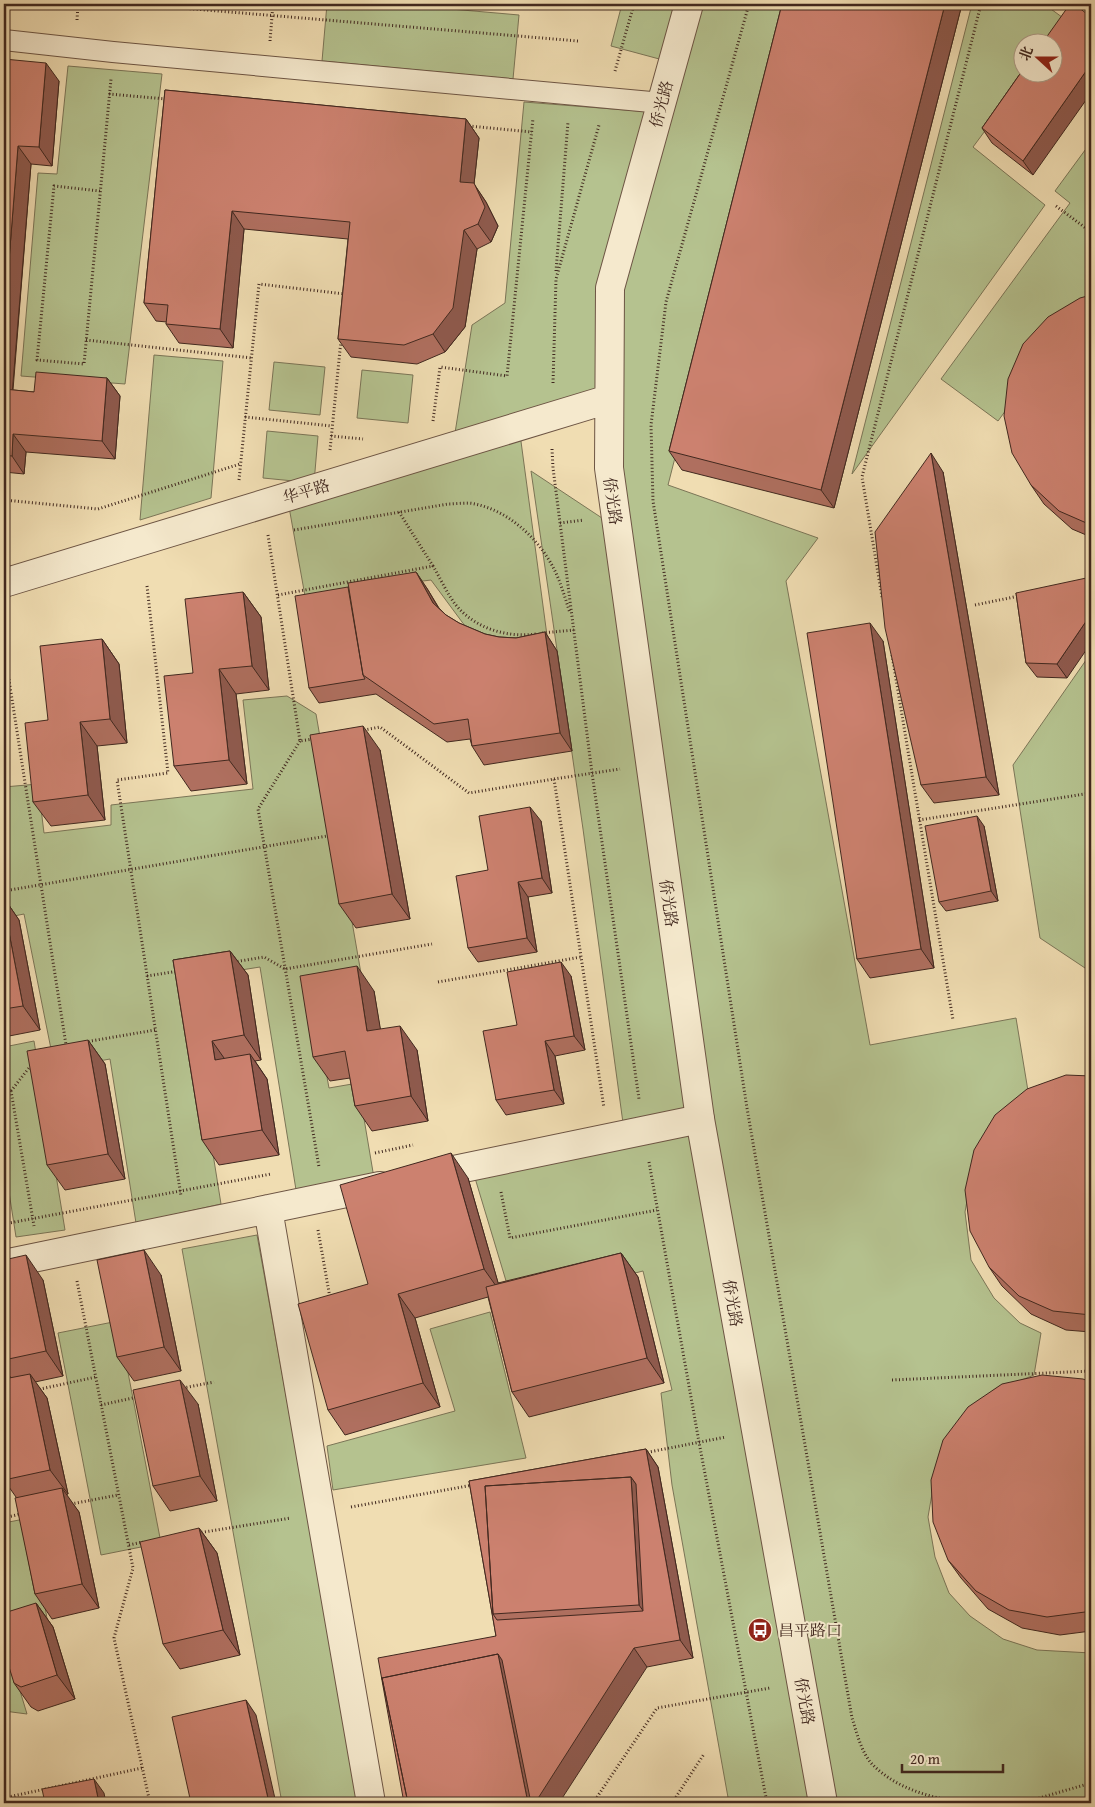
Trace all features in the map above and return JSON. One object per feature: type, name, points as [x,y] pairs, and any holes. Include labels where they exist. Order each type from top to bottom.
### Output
[{"type":"street","name":"侨光路","points":[[689,4],[610,288],[609,468],[700,1119],[823,1803]]},
{"type":"street","name":"华平路","points":[[4,583],[609,399]]},
{"type":"street","points":[[4,1264],[700,1119]]},
{"type":"street","points":[[268,1209],[371,1803]]},
{"type":"lane","points":[[4,40],[662,103]]},
{"type":"path","points":[[134,4],[578,41]]},
{"type":"path","points":[[268,66],[273,4]]},
{"type":"path","points":[[556,279],[634,4]]},
{"type":"path","points":[[750,4],[666,302],[651,425],[653,501],[747,1108],[852,1718],[860,1744],[872,1764],[893,1780],[917,1792],[951,1801],[971,1803]]},
{"type":"path","points":[[883,604],[862,477],[981,4]]},
{"type":"path","points":[[100,191],[54,186],[37,360],[84,364],[114,52]]},
{"type":"path","points":[[432,427],[440,367],[507,376],[536,92]]},
{"type":"path","points":[[109,94],[168,99]]},
{"type":"path","points":[[570,95],[556,279],[552,416],[553,468],[592,773],[639,1100],[630,1102]]},
{"type":"path","points":[[463,126],[532,132]]},
{"type":"path","points":[[1056,206],[1091,232]]},
{"type":"path","points":[[236,513],[259,284],[346,294]]},
{"type":"path","points":[[326,485],[342,332]]},
{"type":"path","points":[[86,340],[252,358]]},
{"type":"path","points":[[245,417],[332,426]]},
{"type":"path","points":[[4,500],[98,509],[240,464]]},
{"type":"path","points":[[263,504],[300,741],[258,809],[319,1165],[319,1198],[331,1304]]},
{"type":"path","points":[[287,531],[448,504],[473,504],[492,508],[505,514],[539,545],[554,568],[573,622]]},
{"type":"path","points":[[399,512],[456,604],[475,621],[499,632],[521,636],[574,630]]},
{"type":"path","points":[[278,595],[433,566]]},
{"type":"path","points":[[147,586],[168,773],[117,780],[186,1226]]},
{"type":"path","points":[[975,605],[1024,596]]},
{"type":"path","points":[[4,648],[66,1045]]},
{"type":"path","points":[[891,653],[952,1020]]},
{"type":"path","points":[[362,730],[380,727],[469,793],[650,764]]},
{"type":"path","points":[[300,741],[318,738]]},
{"type":"path","points":[[554,779],[608,1138]]},
{"type":"path","points":[[919,820],[1091,793]]},
{"type":"path","points":[[4,891],[328,836]]},
{"type":"path","points":[[225,963],[264,956],[285,969],[432,944]]},
{"type":"path","points":[[438,982],[581,957]]},
{"type":"path","points":[[147,976],[186,970]]},
{"type":"path","points":[[84,1042],[155,1030]]},
{"type":"path","points":[[59,1046],[75,1043]]},
{"type":"path","points":[[4,1092],[11,1091],[33,1063]]},
{"type":"path","points":[[11,1091],[39,1256]]},
{"type":"path","points":[[594,1110],[613,1106]]},
{"type":"path","points":[[644,1131],[699,1442],[767,1803]]},
{"type":"path","points":[[366,1155],[414,1145]]},
{"type":"path","points":[[496,1162],[510,1238],[657,1210]]},
{"type":"path","points":[[310,1167],[328,1163]]},
{"type":"path","points":[[4,1224],[273,1174]]},
{"type":"path","points":[[72,1250],[133,1568],[114,1638],[150,1803]]},
{"type":"path","points":[[892,1380],[1091,1371]]},
{"type":"path","points":[[31,1391],[96,1377]]},
{"type":"path","points":[[176,1389],[214,1382]]},
{"type":"path","points":[[101,1405],[139,1397]]},
{"type":"path","points":[[641,1453],[756,1432]]},
{"type":"path","points":[[194,1534],[477,1484]]},
{"type":"path","points":[[71,1504],[118,1494]]},
{"type":"path","points":[[4,1518],[23,1514]]},
{"type":"path","points":[[129,1545],[147,1542]]},
{"type":"path","points":[[593,1803],[657,1708],[801,1682]]},
{"type":"path","points":[[672,1803],[704,1754]]},
{"type":"path","points":[[4,1798],[142,1768]]},
{"type":"path","points":[[1022,1803],[1091,1783]]},
{"type":"green space","points":[[327,4],[394,4],[519,15],[513,79],[322,61]]},
{"type":"green space","points":[[622,4],[679,4],[663,60],[611,46]]},
{"type":"green space","points":[[695,4],[791,4],[668,485],[818,538],[786,581],[870,1045],[1016,1018],[1029,1097],[974,1161],[965,1212],[971,1260],[994,1298],[1020,1323],[1041,1333],[1034,1375],[1007,1386],[935,1476],[928,1517],[935,1557],[949,1593],[970,1616],[1003,1639],[1037,1650],[1091,1653],[1091,1803],[832,1803],[703,1119],[614,470],[614,290]]},
{"type":"green space","points":[[972,4],[1044,4],[1066,20],[1057,32],[1012,32],[1012,82],[1021,82],[973,147],[1045,205],[852,474]]},
{"type":"green space","points":[[68,66],[162,74],[125,384],[21,376],[38,173],[57,174]]},
{"type":"green space","points":[[524,102],[651,112],[600,391],[455,433],[472,325],[505,303]]},
{"type":"green space","points":[[1091,142],[1091,294],[998,421],[941,379],[1070,203],[1055,191]]},
{"type":"green space","points":[[154,355],[223,361],[211,498],[140,520]]},
{"type":"green space","points":[[274,362],[325,367],[320,415],[269,410]]},
{"type":"green space","points":[[362,370],[413,375],[408,423],[357,418]]},
{"type":"green space","points":[[267,431],[318,436],[314,483],[263,478]]},
{"type":"green space","points":[[520,434],[548,643],[504,642],[465,626],[431,580],[305,596],[289,507]]},
{"type":"green space","points":[[531,471],[605,520],[811,1803],[729,1803],[672,1485],[661,1393],[672,1390],[643,1271],[513,1304],[475,1178],[626,1145],[583,829]]},
{"type":"green space","points":[[1091,653],[1091,960],[1085,968],[1040,938],[1013,765]]},
{"type":"green space","points":[[287,696],[316,714],[363,985],[312,995],[329,1088],[358,1083],[374,1178],[297,1196],[260,967],[185,979],[221,1204],[136,1223],[110,1059],[55,1069],[24,914],[4,918],[4,787],[38,784],[44,833],[111,825],[111,805],[253,789],[243,700]]},
{"type":"green space","points":[[34,1041],[65,1230],[16,1237],[4,1160],[4,1047]]},
{"type":"green space","points":[[257,1235],[360,1803],[282,1803],[182,1249]]},
{"type":"green space","points":[[490,1312],[526,1458],[333,1490],[327,1446],[455,1411],[430,1329]]},
{"type":"green space","points":[[118,1321],[161,1543],[101,1555],[58,1333]]},
{"type":"green space","points":[[29,1518],[48,1624],[4,1638],[4,1523]]},
{"type":"green space","points":[[4,1638],[27,1714],[4,1711]]},
{"type":"building","points":[[782,4],[945,4],[821,490],[669,451]]},
{"type":"building","points":[[1070,4],[1074,4],[1091,17],[1091,64],[1023,161],[982,128],[1014,82],[1062,82],[1062,32],[1050,32]]},
{"type":"building","points":[[4,59],[46,63],[39,147],[18,146],[4,324]]},
{"type":"building","points":[[165,90],[466,119],[460,182],[474,183],[485,207],[478,224],[464,230],[453,308],[433,334],[404,345],[338,339],[350,222],[232,211],[220,329],[166,324],[168,305],[144,303]]},
{"type":"building","points":[[1091,295],[1091,525],[1059,511],[1031,485],[1012,453],[1004,416],[1008,379],[1023,344],[1048,317],[1080,298]]},
{"type":"building","points":[[36,372],[107,378],[102,441],[13,434],[12,456],[4,455],[4,389],[34,392]]},
{"type":"building","points":[[931,453],[986,777],[921,785],[885,628],[875,532]]},
{"type":"building","points":[[416,572],[433,603],[446,615],[459,623],[485,634],[499,637],[516,638],[545,632],[560,733],[472,746],[468,719],[434,724],[363,675],[348,583]]},
{"type":"building","points":[[1091,577],[1091,614],[1057,664],[1026,663],[1016,593]]},
{"type":"building","points":[[348,587],[365,679],[309,688],[295,596]]},
{"type":"building","points":[[243,592],[252,666],[219,669],[229,760],[174,766],[164,676],[193,673],[185,599]]},
{"type":"building","points":[[870,623],[921,949],[857,959],[807,633]]},
{"type":"building","points":[[102,639],[110,719],[80,722],[88,795],[33,802],[25,723],[48,720],[40,646]]},
{"type":"building","points":[[363,726],[392,894],[339,904],[310,735]]},
{"type":"building","points":[[530,807],[542,878],[518,882],[527,938],[468,948],[456,876],[488,870],[479,816]]},
{"type":"building","points":[[977,816],[991,891],[939,902],[925,826]]},
{"type":"building","points":[[4,906],[23,1006],[4,1009]]},
{"type":"building","points":[[230,951],[244,1035],[212,1041],[215,1060],[250,1054],[262,1130],[202,1140],[173,960]]},
{"type":"building","points":[[561,962],[574,1036],[545,1041],[554,1090],[496,1100],[483,1031],[517,1025],[507,972]]},
{"type":"building","points":[[357,966],[367,1031],[400,1026],[411,1096],[355,1106],[345,1051],[313,1057],[300,976]]},
{"type":"building","points":[[88,1040],[108,1154],[47,1165],[27,1051]]},
{"type":"building","points":[[1066,1075],[1091,1076],[1091,1315],[1053,1311],[1019,1296],[989,1267],[970,1231],[965,1190],[974,1150],[995,1115],[1027,1089]]},
{"type":"building","points":[[451,1153],[484,1269],[398,1294],[423,1383],[328,1410],[298,1304],[368,1284],[340,1185]]},
{"type":"building","points":[[144,1250],[164,1347],[117,1357],[97,1260]]},
{"type":"building","points":[[621,1253],[647,1358],[512,1392],[486,1287]]},
{"type":"building","points":[[26,1255],[46,1351],[4,1360],[4,1260]]},
{"type":"building","points":[[30,1374],[50,1470],[4,1480],[4,1379]]},
{"type":"building","points":[[1042,1375],[1083,1379],[1091,1382],[1091,1609],[1085,1612],[1047,1617],[1009,1610],[976,1591],[948,1560],[933,1522],[931,1480],[943,1440],[968,1407],[1002,1384]]},
{"type":"building","points":[[180,1380],[200,1476],[153,1486],[133,1390]]},
{"type":"building","points":[[646,1449],[680,1640],[634,1648],[535,1803],[531,1803],[502,1660],[498,1654],[382,1678],[408,1803],[404,1803],[378,1658],[496,1636],[469,1481]],"holes":[[[631,1477],[636,1484],[643,1611],[497,1620],[493,1614],[485,1486]]]},
{"type":"building","points":[[631,1477],[639,1605],[493,1614],[485,1486]]},
{"type":"building","points":[[62,1488],[82,1584],[35,1594],[15,1498]]},
{"type":"building","points":[[199,1528],[223,1630],[163,1644],[140,1542]]},
{"type":"building","points":[[36,1603],[57,1675],[21,1687],[14,1683],[4,1651],[4,1613]]},
{"type":"building","points":[[498,1654],[528,1803],[408,1803],[382,1678]]},
{"type":"building","points":[[246,1700],[269,1803],[191,1803],[172,1717]]},
{"type":"building","points":[[94,1779],[99,1803],[45,1803],[42,1789]]},
{"type":"place","name":"昌平路口","points":[[760,1630]]}]
